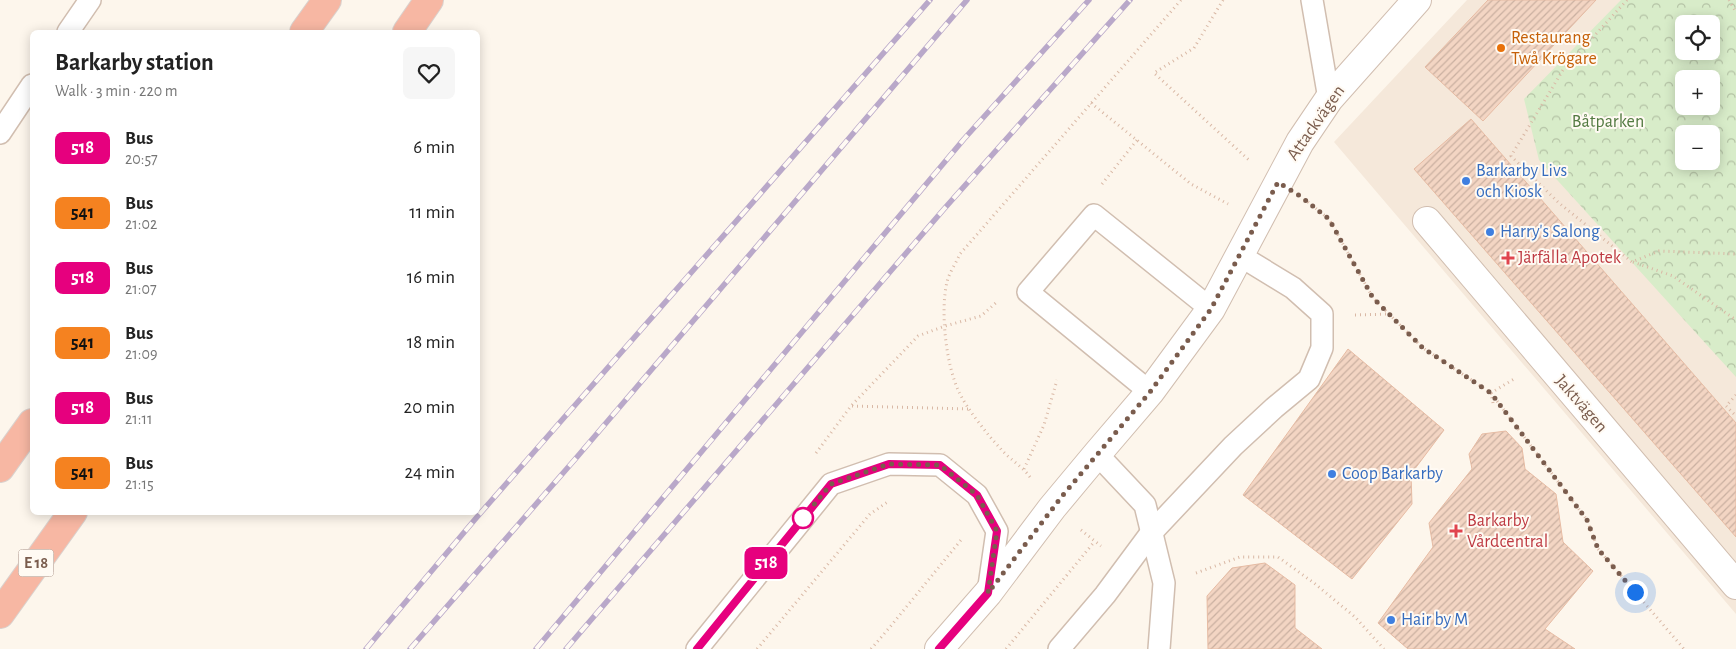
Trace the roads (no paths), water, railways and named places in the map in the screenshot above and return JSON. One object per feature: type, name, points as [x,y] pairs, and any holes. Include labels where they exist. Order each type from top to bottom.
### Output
[{"type":"highway","points":[[305,30],[326,0]]},
{"type":"highway","points":[[408,30],[429,0]]},
{"type":"highway","points":[[0,468],[30,426]]},
{"type":"highway","name":"E 18","points":[[0,614],[70,515]]},
{"type":"street","name":"Attackvägen","points":[[939,649],[988,593],[1052,508],[1150,392],[1211,309],[1300,142],[1329,99],[1417,0]]},
{"type":"street","name":"Jaktvägen","points":[[1427,221],[1736,585]]},
{"type":"lane","points":[[69,30],[90,0]]},
{"type":"lane","points":[[1312,0],[1329,99]]},
{"type":"lane","points":[[0,133],[30,88]]},
{"type":"lane","points":[[1150,392],[1028,292],[1094,215],[1211,309]]},
{"type":"lane","points":[[1059,649],[1105,595],[1151,533],[1233,446],[1309,379],[1322,348],[1322,314],[1293,288],[1239,255]]},
{"type":"lane","points":[[1097,454],[1145,505],[1164,583],[1159,649]]},
{"type":"lane","points":[[697,649],[831,484],[889,464],[940,465],[977,495],[997,531],[988,593]]},
{"type":"railway","points":[[480,514],[930,0]]},
{"type":"railway","points":[[410,649],[577,457],[967,0]]},
{"type":"railway","points":[[536,649],[964,139],[1089,0]]},
{"type":"railway","points":[[566,649],[944,209],[1130,0]]},
{"type":"railway","points":[[366,649],[479,515]]},
{"type":"place","name":"Restaurang Twå Krögare","points":[[1501,48]]},
{"type":"place","name":"Barkarby Livs och Kiosk","points":[[1466,181]]},
{"type":"place","name":"Harry's Salong","points":[[1490,232]]},
{"type":"place","name":"Järfälla Apotek","points":[[1508,258]]},
{"type":"place","name":"Coop Barkarby","points":[[1332,474]]},
{"type":"place","name":"Barkarby Vårdcentral","points":[[1456,531]]},
{"type":"place","name":"Hair by M","points":[[1391,620]]},
{"type":"park label","name":"Båtparken","points":[[1608,122]]}]
